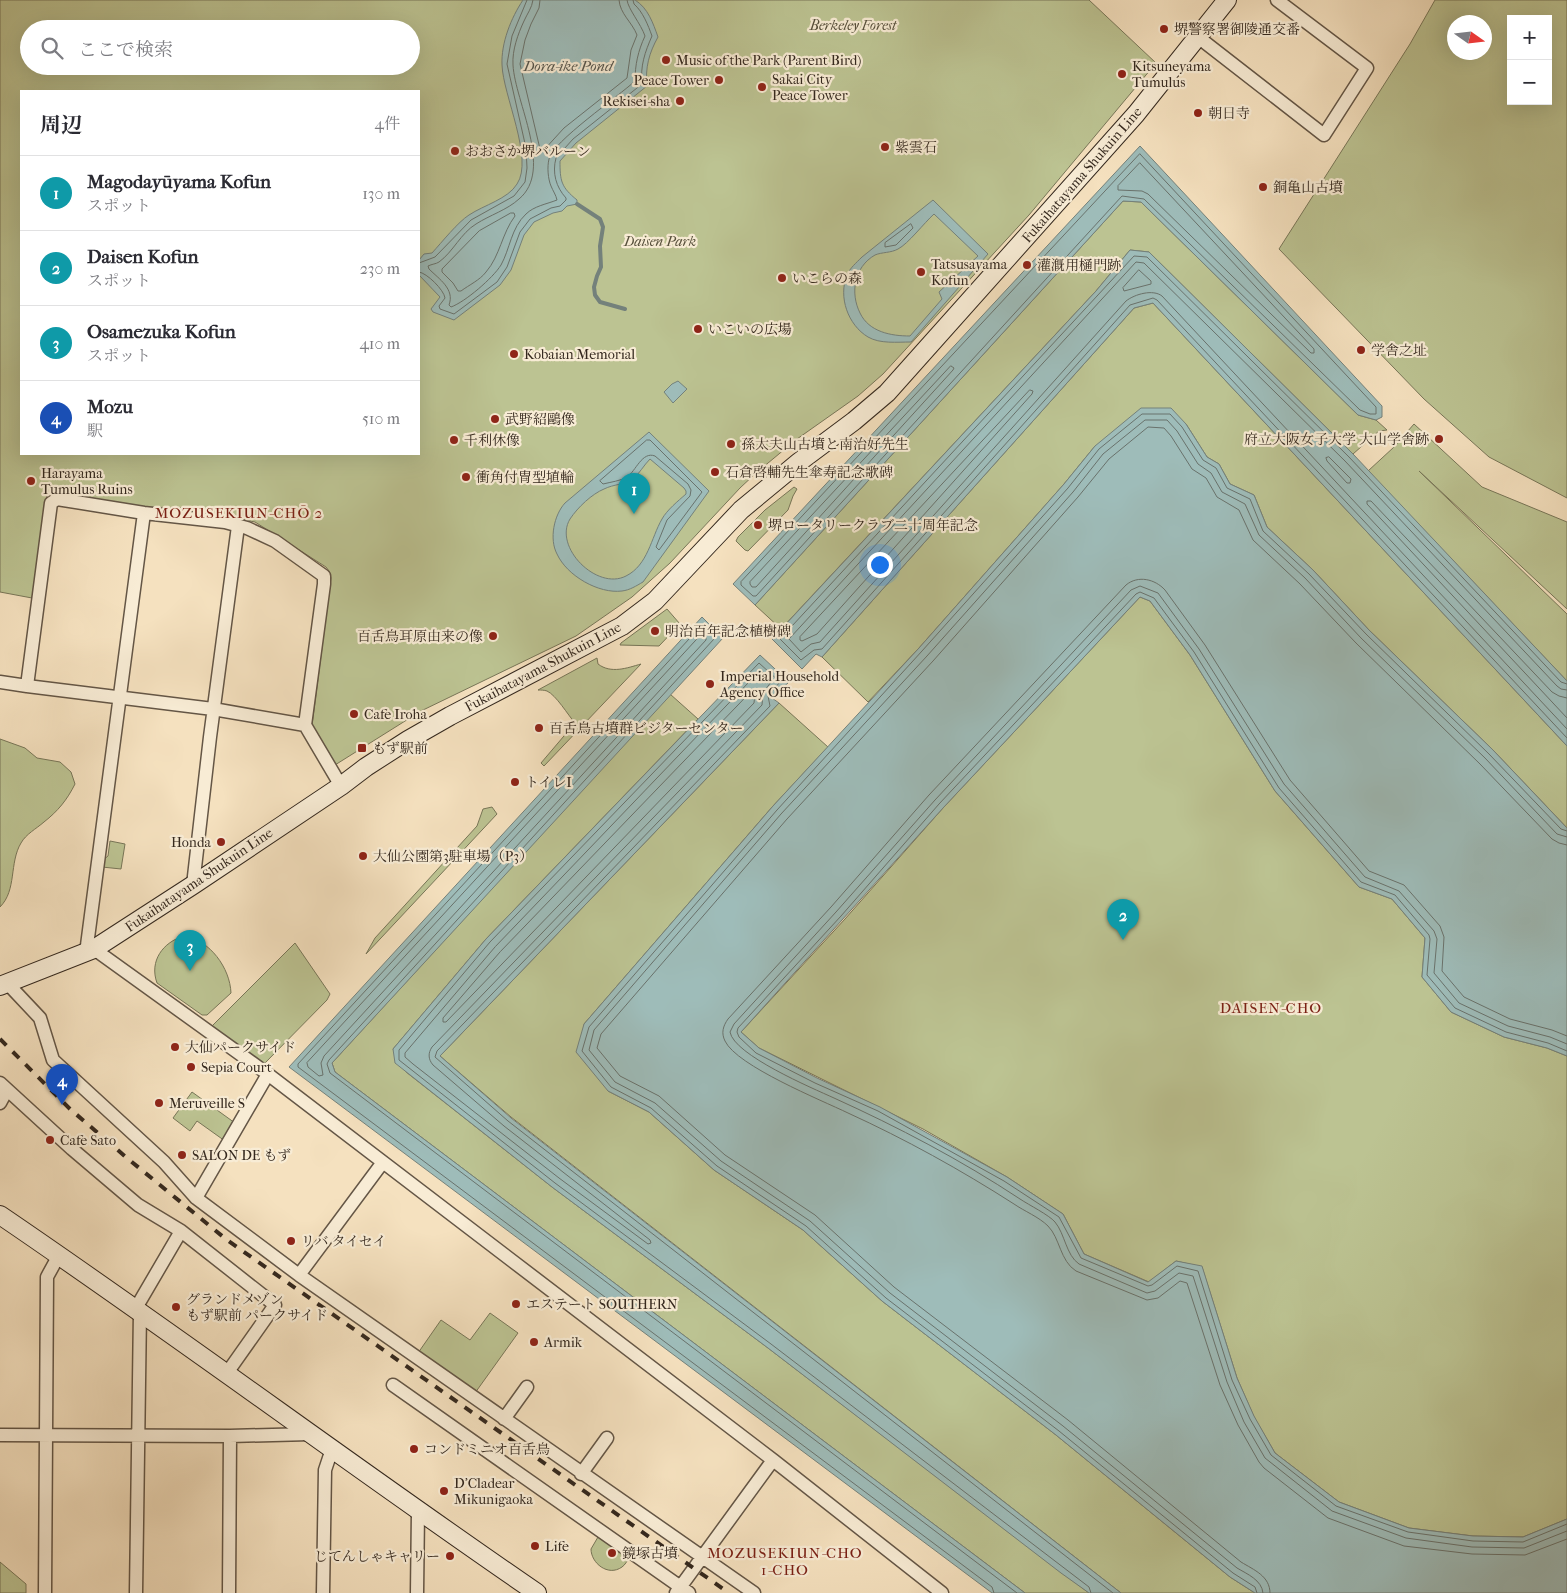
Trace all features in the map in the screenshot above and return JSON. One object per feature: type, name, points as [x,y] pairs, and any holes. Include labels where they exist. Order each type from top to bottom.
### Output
[{"type":"main road","name":"Fukaihatayama Shukuin Line","points":[[4,985],[90,951],[341,786],[366,766],[450,716],[622,626],[655,601],[740,510],[798,462],[854,421],[887,392],[1136,114],[1227,0]]},
{"type":"main road","points":[[0,1215],[138,1310],[418,1511],[537,1593]]},
{"type":"street","points":[[1198,37],[1324,135],[1367,68],[1277,0]]},
{"type":"street","points":[[27,686],[51,503],[57,499],[144,513],[224,522],[247,528],[276,541],[324,576],[305,725],[341,786]]},
{"type":"street","points":[[144,513],[119,698],[90,951],[268,1074],[772,1460],[942,1593]]},
{"type":"street","points":[[193,885],[238,526]]},
{"type":"street","points":[[0,682],[214,709],[305,725]]},
{"type":"street","points":[[4,985],[40,1018],[53,1060],[164,1162],[196,1198],[299,1275],[700,1559],[754,1593]]},
{"type":"street","points":[[196,1198],[268,1074]]},
{"type":"street","points":[[0,1103],[3,1087]]},
{"type":"street","points":[[3,1087],[138,1205],[181,1231],[275,1305],[227,1373]]},
{"type":"street","points":[[299,1275],[383,1162]]},
{"type":"street","points":[[136,1593],[138,1310],[181,1231]]},
{"type":"street","points":[[46,1593],[47,1276],[59,1255]]},
{"type":"street","points":[[393,1385],[682,1588],[700,1559],[772,1460]]},
{"type":"street","points":[[504,1419],[527,1386]]},
{"type":"street","points":[[0,1435],[230,1436],[310,1434]]},
{"type":"street","points":[[228,1593],[230,1436]]},
{"type":"street","points":[[582,1474],[607,1438]]},
{"type":"street","points":[[323,1593],[325,1470],[332,1449]]},
{"type":"street","points":[[417,1593],[418,1511]]},
{"type":"green space","name":"Daisen Park","points":[[0,0],[1089,0],[1156,63],[1029,215],[883,374],[858,396],[797,439],[756,473],[670,563],[632,597],[576,636],[421,711],[335,765],[312,725],[331,578],[329,571],[326,567],[255,522],[186,508],[145,507],[47,495],[32,598],[0,592]]},
{"type":"green space","points":[[1435,0],[1567,0],[1567,498],[1489,457],[1424,399],[1279,249],[1410,44]]},
{"type":"green space","points":[[1123,201],[1141,202],[1358,415],[1376,420],[1387,430],[1379,431],[1353,454],[1149,252],[1130,250],[1096,291],[781,629],[755,605]]},
{"type":"green space","points":[[1153,303],[1567,746],[1567,828],[1493,750],[1369,630],[1313,570],[1267,527],[1254,495],[1230,484],[1219,464],[1207,457],[1186,424],[1095,446],[1064,484],[919,648],[868,702],[822,657],[1134,308]]},
{"type":"green space","points":[[1414,424],[1482,487],[1567,522],[1567,609],[1419,471],[1567,614],[1567,681],[1368,471],[1394,447]]},
{"type":"green space","points":[[794,487],[797,489],[788,510],[748,551],[745,550],[736,541],[738,537],[765,510]]},
{"type":"green space","points":[[1140,597],[1150,601],[1190,655],[1275,791],[1359,887],[1392,899],[1425,938],[1422,977],[1451,1012],[1504,1037],[1547,1048],[1567,1056],[1567,1519],[1523,1537],[1473,1536],[1409,1528],[1339,1502],[1275,1453],[1254,1417],[1237,1378],[1202,1267],[1176,1261],[1149,1282],[1084,1254],[1063,1214],[1007,1177],[923,1129],[759,1048],[741,1032],[845,919],[943,808]]},
{"type":"green space","points":[[667,609],[680,624],[659,646],[620,645],[621,643]]},
{"type":"green space","points":[[597,658],[598,664],[608,669],[619,669],[641,664],[544,766],[541,763],[575,723],[550,693],[538,690]]},
{"type":"green space","points":[[670,694],[698,719],[486,939],[393,1049],[406,1072],[552,1187],[768,1348],[1089,1593],[1025,1593],[335,1072],[332,1063]]},
{"type":"green space","points":[[779,703],[828,747],[773,806],[584,1024],[608,1091],[649,1112],[714,1170],[803,1230],[882,1301],[1056,1435],[1230,1577],[1255,1593],[1121,1593],[511,1117],[440,1056]]},
{"type":"green space","points":[[0,739],[25,748],[37,758],[60,762],[71,772],[75,784],[58,809],[28,834],[21,843],[15,859],[9,893],[0,907]]},
{"type":"green space","points":[[492,807],[497,814],[366,954],[375,938],[477,826],[483,809]]},
{"type":"green space","points":[[110,841],[125,844],[121,869],[102,867],[103,860],[108,856]]},
{"type":"green space","points":[[184,936],[202,943],[210,949],[223,965],[230,984],[231,993],[207,1015],[202,1015],[157,983],[155,975],[156,960],[164,948],[176,939]]},
{"type":"green space","points":[[295,943],[330,994],[327,1000],[264,1064],[211,1027]]},
{"type":"green space","points":[[192,1092],[235,1123],[225,1141],[197,1121],[190,1131],[173,1118]]},
{"type":"green space","points":[[490,1313],[518,1333],[475,1393],[418,1353],[441,1320],[470,1340]]},
{"type":"green space","points":[[603,1535],[629,1558],[617,1570],[601,1567],[592,1554],[591,1549],[598,1537]]},
{"type":"green space","points":[[0,1562],[26,1584],[26,1593],[0,1593]]},
{"type":"water","name":"Dora-ike Pond","points":[[523,0],[635,0],[647,12],[658,37],[648,61],[647,86],[576,143],[560,161],[562,183],[577,200],[577,204],[567,206],[562,211],[534,222],[524,235],[511,270],[500,285],[454,320],[433,312],[431,309],[440,297],[420,276],[420,259],[424,254],[432,253],[465,218],[502,198],[517,184],[521,173],[520,143],[502,65],[503,48],[515,15]]},
{"type":"water","points":[[1140,146],[1382,406],[1382,417],[1376,420],[1358,415],[1141,202],[1123,201],[755,605],[733,584]]},
{"type":"water","points":[[933,200],[988,254],[911,342],[878,341],[861,332],[850,318],[844,301],[844,283],[850,270],[862,257]],"holes":[[[934,214],[978,256],[939,292],[942,299],[910,336],[881,332],[869,325],[860,313],[855,297],[855,289],[858,273],[862,266],[875,255],[898,249]]]},
{"type":"water","points":[[1130,250],[1149,252],[1353,454],[1567,681],[1567,746],[1153,303],[1134,308],[822,657],[816,654],[802,669],[772,639],[1096,291]]},
{"type":"water","points":[[678,381],[687,389],[673,403],[664,392]]},
{"type":"water","points":[[1141,408],[1171,408],[1186,424],[1207,457],[1219,464],[1230,484],[1254,495],[1267,527],[1313,570],[1369,630],[1493,750],[1567,828],[1567,1056],[1547,1048],[1504,1037],[1451,1012],[1422,977],[1425,938],[1392,899],[1359,887],[1275,791],[1190,655],[1150,601],[1140,597],[943,808],[741,1032],[759,1048],[817,1078],[880,1107],[1007,1177],[1063,1214],[1084,1254],[1148,1282],[1176,1261],[1202,1266],[1237,1378],[1254,1416],[1275,1453],[1339,1502],[1409,1528],[1473,1536],[1523,1537],[1567,1519],[1567,1593],[1255,1593],[1230,1577],[1056,1435],[882,1301],[803,1230],[714,1170],[649,1112],[608,1091],[576,1052],[584,1024],[773,806],[919,648],[1064,484],[1095,446]]},
{"type":"water","points":[[649,432],[709,491],[643,582],[622,591],[604,590],[585,582],[562,562],[555,548],[553,534],[558,514],[565,503]],"holes":[[[650,459],[684,488],[686,494],[664,516],[644,558],[626,576],[615,579],[591,572],[581,564],[573,553],[568,542],[566,530],[573,514],[599,491],[633,479]]]},
{"type":"water","points":[[702,617],[723,638],[332,1063],[335,1072],[1025,1593],[992,1593],[289,1067]]},
{"type":"water","points":[[760,655],[789,682],[772,698],[779,703],[440,1056],[511,1118],[1121,1593],[1089,1593],[1061,1573],[768,1348],[552,1187],[395,1063],[393,1049],[486,939]]},
{"type":"waterway","points":[[577,204],[600,219],[603,227],[600,246],[601,267],[594,287],[595,295],[600,302],[625,309]]},
{"type":"railway","points":[[0,1039],[70,1109],[227,1240],[729,1593]]},
{"type":"place","name":"堺警察署御陵通交番","points":[[1164,29]]},
{"type":"place","name":"Music of the Park (Parent Bird)","points":[[666,60]]},
{"type":"place","name":"Kitsuneyama Tumulus","points":[[1122,74]]},
{"type":"place","name":"Peace Tower","points":[[719,80]]},
{"type":"place","name":"Sakai City Peace Tower","points":[[762,87]]},
{"type":"place","name":"Rekisei-sha","points":[[680,101]]},
{"type":"place","name":"朝日寺","points":[[1198,113]]},
{"type":"place","name":"紫雲石","points":[[885,147]]},
{"type":"place","name":"おおさか堺バルーン","points":[[455,151]]},
{"type":"place","name":"銅亀山古墳","points":[[1263,187]]},
{"type":"place","name":"灌漑用樋門跡","points":[[1027,265]]},
{"type":"place","name":"Tatsusayama Kofun","points":[[921,272]]},
{"type":"place","name":"いこらの森","points":[[782,278]]},
{"type":"place","name":"いこいの広場","points":[[698,329]]},
{"type":"place","name":"学舎之址","points":[[1361,350]]},
{"type":"place","name":"Kobaian Memorial","points":[[514,354]]},
{"type":"place","name":"武野紹鷗像","points":[[495,419]]},
{"type":"place","name":"府立大阪女子大学 大山学舎跡","points":[[1439,439]]},
{"type":"place","name":"千利休像","points":[[454,440]]},
{"type":"place","name":"孫太夫山古墳と南治好先生","points":[[731,444]]},
{"type":"place","name":"石倉啓輔先生傘寿記念歌碑","points":[[715,472]]},
{"type":"place","name":"衝角付冑型埴輪","points":[[466,477]]},
{"type":"place","name":"Harayama Tumulus Ruins","points":[[31,481]]},
{"type":"place","name":"Magodayūyama Kofun","points":[[634,514]]},
{"type":"place","name":"堺ロータリークラブ二十周年記念","points":[[758,525]]},
{"type":"place","name":"明治百年記念植樹碑","points":[[655,631]]},
{"type":"place","name":"百舌鳥耳原由来の像","points":[[493,636]]},
{"type":"place","name":"Imperial Household Agency Office","points":[[710,684]]},
{"type":"place","name":"Cafe Iroha","points":[[354,714]]},
{"type":"place","name":"百舌鳥古墳群ビジターセンター","points":[[539,728]]},
{"type":"place","name":"もず駅前","points":[[362,748]]},
{"type":"place","name":"トイレI","points":[[515,782]]},
{"type":"place","name":"Honda","points":[[221,842]]},
{"type":"place","name":"大仙公園第3駐車場（P3）","points":[[363,856]]},
{"type":"place","name":"Daisen Kofun","points":[[1123,940]]},
{"type":"place","name":"Osamezuka Kofun","points":[[190,971]]},
{"type":"place","name":"大仙パークサイド","points":[[175,1047]]},
{"type":"place","name":"Sepia Court","points":[[191,1067]]},
{"type":"place","name":"Meruveille S","points":[[159,1103]]},
{"type":"place","name":"Mozu","points":[[62,1105]]},
{"type":"place","name":"Cafe Sato","points":[[50,1140]]},
{"type":"place","name":"SALON DE もず","points":[[182,1155]]},
{"type":"place","name":"リバ タイセイ","points":[[291,1241]]},
{"type":"place","name":"エステート SOUTHERN","points":[[516,1304]]},
{"type":"place","name":"グランドメゾン もず駅前 パークサイド","points":[[176,1307]]},
{"type":"place","name":"Armik","points":[[534,1342]]},
{"type":"place","name":"コンドミニオ百舌鳥","points":[[414,1449]]},
{"type":"place","name":"D'Cladear Mikunigaoka","points":[[444,1491]]},
{"type":"place","name":"Life","points":[[535,1546]]},
{"type":"place","name":"鏡塚古墳","points":[[612,1553]]},
{"type":"place","name":"じてんしゃキャリー","points":[[450,1556]]},
{"type":"district","name":"MOZUSEKIUN-CHŌ 2","points":[[239,513]]},
{"type":"district","name":"DAISEN-CHO","points":[[1271,1008]]},
{"type":"district","name":"MOZUSEKIUN-CHO 1-CHO","points":[[785,1562]]},
{"type":"park label","name":"Berkeley Forest","points":[[853,25]]}]
